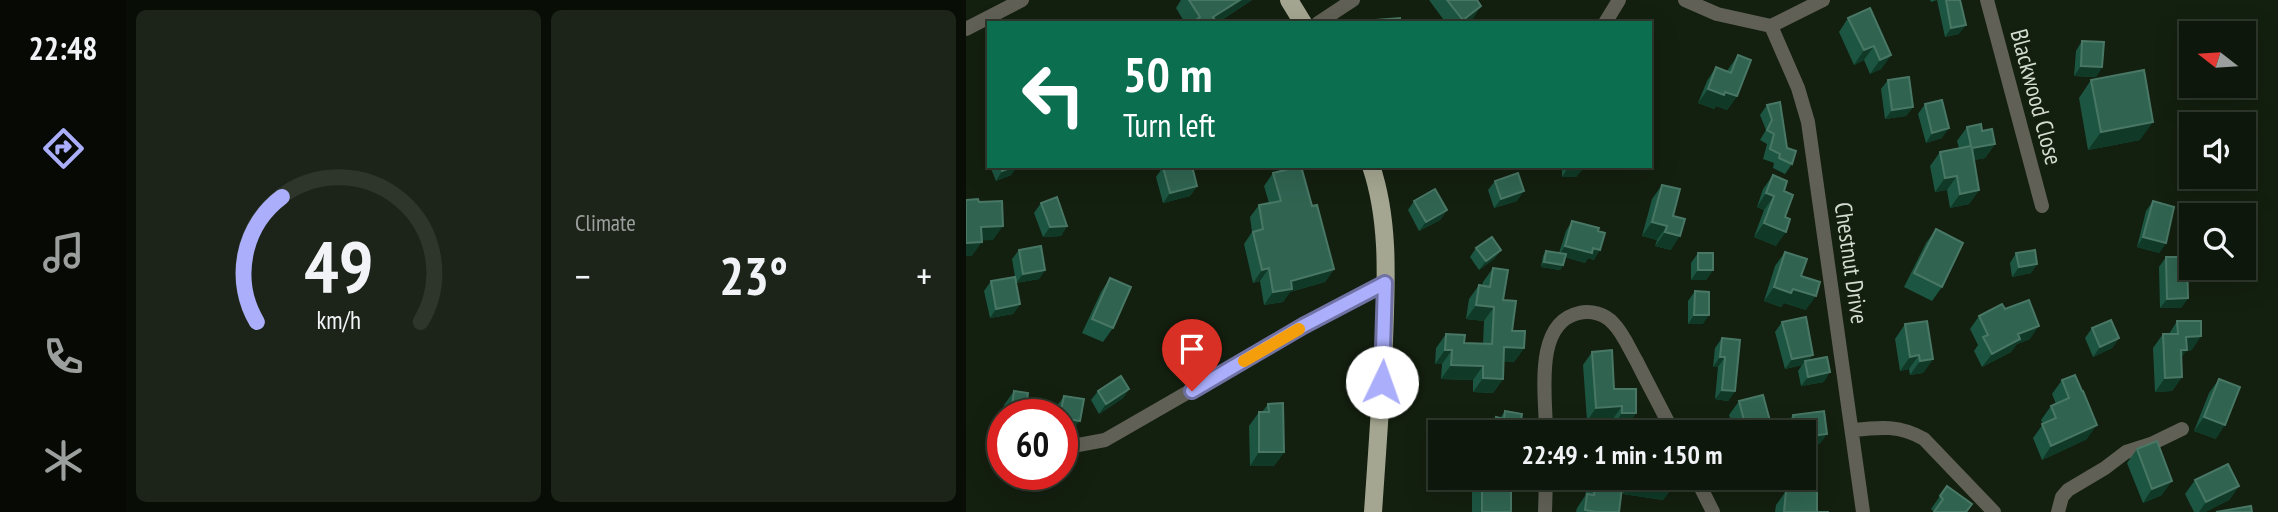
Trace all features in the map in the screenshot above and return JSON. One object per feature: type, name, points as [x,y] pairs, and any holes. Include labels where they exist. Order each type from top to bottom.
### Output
[{"type":"main road","points":[[1289,0],[1302,21]]},
{"type":"main road","points":[[1371,168],[1385,245],[1381,395],[1373,512]]},
{"type":"street","points":[[966,29],[1022,0]]},
{"type":"street","points":[[1321,21],[1353,0]]},
{"type":"street","points":[[1606,21],[1619,0]]},
{"type":"street","points":[[1685,0],[1717,14],[1770,26],[1823,0]]},
{"type":"street","name":"Blackwood Close","points":[[1987,0],[2042,206]]},
{"type":"street","name":"Chestnut Drive","points":[[1770,26],[1798,88],[1808,122],[1863,512]]},
{"type":"street","points":[[1078,445],[1105,440],[1303,326],[1385,283]]},
{"type":"street","points":[[1546,420],[1549,338],[1555,327],[1566,317],[1590,312],[1606,317],[1621,333],[1667,420]]},
{"type":"street","points":[[1853,430],[1885,426],[1912,432],[1924,439],[1994,512]]},
{"type":"street","points":[[2058,512],[2062,497],[2068,490],[2126,452],[2182,429]]},
{"type":"street","points":[[1545,512],[1546,490]]},
{"type":"street","points":[[1702,490],[1713,512]]},
{"type":"building","points":[[1189,0],[1240,0],[1213,17],[1216,21],[1195,21],[1200,17]]},
{"type":"building","points":[[1447,0],[1477,0],[1481,6],[1463,20]]},
{"type":"building","points":[[1946,0],[1960,0],[1966,25],[1951,28]]},
{"type":"building","points":[[1870,8],[1891,55],[1880,60],[1874,46],[1864,50],[1848,18]]},
{"type":"building","points":[[1400,18],[1400,21],[1376,20]]},
{"type":"building","points":[[2082,41],[2104,42],[2102,67],[2081,66]]},
{"type":"building","points":[[1738,55],[1751,60],[1737,96],[1708,89],[1716,67],[1731,73]]},
{"type":"building","points":[[2144,70],[2153,122],[2101,132],[2091,80]]},
{"type":"building","points":[[1909,77],[1913,107],[1892,110],[1888,80]]},
{"type":"building","points":[[1942,100],[1949,128],[1932,133],[1925,104]]},
{"type":"building","points":[[1780,102],[1787,148],[1796,151],[1792,164],[1779,158],[1780,154],[1770,149],[1774,134],[1767,130],[1772,120],[1767,105]]},
{"type":"building","points":[[1981,124],[1982,131],[1992,129],[1995,144],[1972,148],[1979,190],[1960,194],[1957,176],[1945,178],[1940,152],[1971,146],[1967,127]]},
{"type":"building","points":[[1163,168],[1192,168],[1197,186],[1170,193]]},
{"type":"building","points":[[1302,168],[1312,206],[1317,205],[1334,269],[1291,281],[1292,289],[1273,292],[1269,268],[1262,270],[1253,232],[1263,229],[1259,205],[1281,201],[1273,173]]},
{"type":"building","points":[[1518,173],[1524,191],[1501,199],[1495,181]]},
{"type":"building","points":[[1773,175],[1787,181],[1784,191],[1793,195],[1785,217],[1790,219],[1786,232],[1764,223],[1774,196],[1766,193]]},
{"type":"building","points":[[1662,185],[1680,189],[1673,216],[1685,219],[1680,236],[1665,232],[1667,226],[1652,222]]},
{"type":"building","points":[[1435,189],[1447,210],[1426,222],[1414,201]]},
{"type":"building","points":[[1057,197],[1067,226],[1050,227],[1041,203]]},
{"type":"building","points":[[978,199],[979,202],[1002,201],[1003,226],[981,227],[982,242],[966,243],[966,200]]},
{"type":"building","points":[[2153,201],[2174,207],[2166,243],[2143,237]]},
{"type":"building","points":[[1572,221],[1599,228],[1598,231],[1605,233],[1600,250],[1593,248],[1592,253],[1565,246]]},
{"type":"building","points":[[1936,229],[1963,243],[1942,287],[1914,273]]},
{"type":"building","points":[[1492,237],[1501,250],[1486,261],[1476,248]]},
{"type":"building","points":[[1041,246],[1045,270],[1023,274],[1019,250]]},
{"type":"building","points":[[2035,250],[2037,264],[2019,267],[2016,253]]},
{"type":"building","points":[[1546,251],[1566,254],[1563,265],[1544,262]]},
{"type":"building","points":[[1785,252],[1807,259],[1801,276],[1820,282],[1816,296],[1793,289],[1791,293],[1774,287]]},
{"type":"building","points":[[1698,253],[1713,253],[1713,270],[1698,270]]},
{"type":"building","points":[[2166,257],[2179,257],[2179,280],[2188,280],[2188,298],[2167,299]]},
{"type":"building","points":[[1493,268],[1508,270],[1503,300],[1516,301],[1512,331],[1525,331],[1524,348],[1504,347],[1503,379],[1483,378],[1483,366],[1451,365],[1452,350],[1445,350],[1446,334],[1465,335],[1464,343],[1492,344],[1494,307],[1476,305],[1479,285],[1490,287]]},
{"type":"building","points":[[1015,277],[1020,304],[996,309],[991,281]]},
{"type":"building","points":[[1110,278],[1131,287],[1113,328],[1092,319]]},
{"type":"building","points":[[1695,291],[1709,292],[1709,315],[1694,315]]},
{"type":"building","points":[[2029,300],[2039,326],[2018,334],[2020,339],[1992,354],[1983,337],[1988,335],[1979,316],[2002,304],[2005,309]]},
{"type":"building","points":[[1806,317],[1813,355],[1792,359],[1782,322]]},
{"type":"building","points":[[2111,320],[2119,338],[2100,347],[2092,328]]},
{"type":"building","points":[[1927,321],[1933,359],[1920,361],[1919,355],[1910,357],[1905,324]]},
{"type":"building","points":[[2177,321],[2201,321],[2201,336],[2186,337],[2187,350],[2181,350],[2182,377],[2165,378],[2163,334],[2178,334]]},
{"type":"building","points":[[1722,338],[1740,340],[1735,391],[1722,390],[1725,357],[1720,357]]},
{"type":"building","points":[[1612,350],[1614,389],[1636,389],[1636,413],[1622,413],[1622,406],[1596,408],[1592,352]]},
{"type":"building","points":[[1827,357],[1830,372],[1808,377],[1805,361]]},
{"type":"building","points":[[2075,375],[2097,425],[2051,446],[2042,424],[2056,418],[2051,406],[2069,398],[2062,380]]},
{"type":"building","points":[[1121,376],[1129,389],[1106,404],[1098,391]]},
{"type":"building","points":[[2219,379],[2240,387],[2225,425],[2204,417]]},
{"type":"building","points":[[1014,391],[1028,393],[1027,399],[1013,399]]},
{"type":"building","points":[[1763,395],[1770,420],[1744,420],[1739,401]]},
{"type":"building","points":[[1064,396],[1084,399],[1080,421],[1078,399],[1063,399]]},
{"type":"building","points":[[1283,403],[1284,452],[1259,452],[1259,412],[1269,412],[1268,404]]},
{"type":"building","points":[[1505,411],[1522,414],[1521,420],[1496,420],[1496,417],[1504,419]]},
{"type":"building","points":[[1824,411],[1827,434],[1816,435],[1816,420],[1794,420],[1793,415]]},
{"type":"building","points":[[2157,441],[2172,481],[2152,489],[2137,449]]},
{"type":"building","points":[[2228,464],[2239,486],[2206,502],[2195,480]]},
{"type":"building","points":[[1947,486],[1972,504],[1966,512],[1934,512],[1943,499],[1940,496]]},
{"type":"building","points":[[1482,490],[1511,490],[1511,512],[1482,512]]},
{"type":"building","points":[[1595,490],[1622,490],[1619,512],[1585,510],[1587,494],[1594,495]]},
{"type":"building","points":[[1786,491],[1817,491],[1817,512],[1784,512]]},
{"type":"building","points":[[2251,506],[2252,512],[2216,512]]},
{"type":"slow traffic","points":[[1244,361],[1299,329]]},
{"type":"route","points":[[1192,391],[1303,326],[1385,283],[1382,382]]}]
